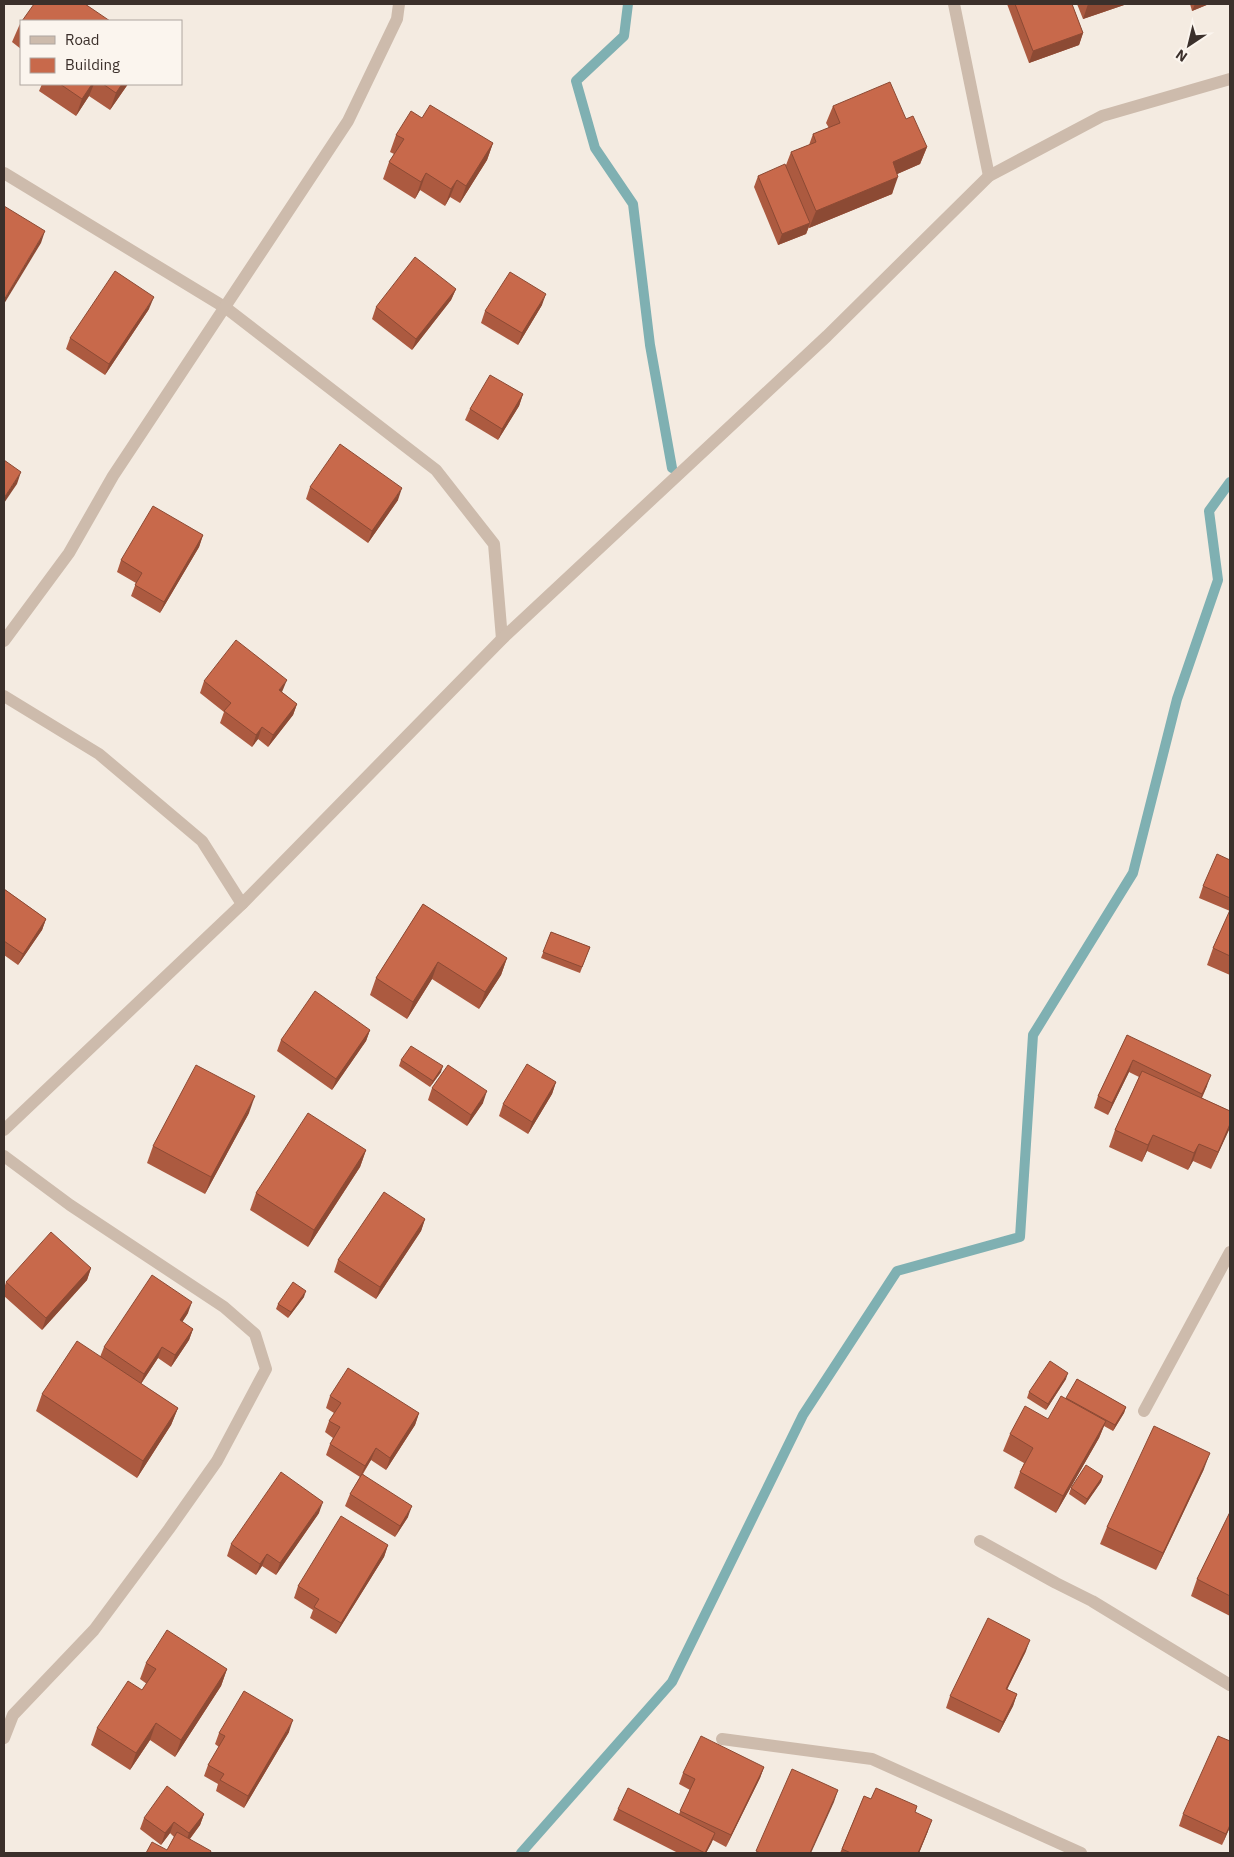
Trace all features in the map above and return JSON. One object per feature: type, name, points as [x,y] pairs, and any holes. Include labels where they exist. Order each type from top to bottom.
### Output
[{"type":"street","points":[[4,641],[69,553],[113,476],[348,121],[397,19],[399,4]]},
{"type":"street","points":[[954,4],[989,176]]},
{"type":"street","points":[[4,1130],[242,904],[502,639],[827,336],[989,176],[1102,116],[1230,79]]},
{"type":"street","points":[[4,173],[226,308],[436,470],[494,544],[502,639]]},
{"type":"street","points":[[4,696],[99,754],[202,841],[242,904]]},
{"type":"street","points":[[4,1156],[70,1205],[224,1307],[255,1334],[266,1368],[217,1461],[169,1529],[94,1630],[13,1715],[4,1738]]},
{"type":"street","points":[[1144,1411],[1230,1252]]},
{"type":"street","points":[[980,1541],[1092,1601],[1230,1685]]},
{"type":"street","points":[[722,1740],[872,1759],[1081,1853]]},
{"type":"building","points":[[34,4],[85,4],[109,20],[23,20]]},
{"type":"building","points":[[1015,4],[1072,4],[1083,33],[1033,51]]},
{"type":"building","points":[[890,82],[906,119],[913,116],[927,147],[893,162],[898,177],[816,211],[791,152],[816,142],[813,134],[840,123],[833,106]]},
{"type":"building","points":[[61,85],[91,85],[82,99]]},
{"type":"building","points":[[104,85],[121,85],[116,93]]},
{"type":"building","points":[[430,105],[493,143],[466,186],[457,180],[451,189],[426,173],[421,182],[389,162],[404,139],[396,135],[411,111],[422,118]]},
{"type":"building","points":[[785,164],[810,223],[782,234],[758,176]]},
{"type":"building","points":[[4,206],[45,231],[4,300]]},
{"type":"building","points":[[415,257],[456,289],[416,339],[376,307]]},
{"type":"building","points":[[115,271],[154,297],[109,364],[70,338]]},
{"type":"building","points":[[510,272],[546,294],[522,333],[485,311]]},
{"type":"building","points":[[490,375],[523,394],[502,429],[470,409]]},
{"type":"building","points":[[340,444],[402,488],[372,531],[310,487]]},
{"type":"building","points":[[4,460],[21,472],[4,498]]},
{"type":"building","points":[[153,506],[203,535],[164,602],[135,585],[142,573],[121,560]]},
{"type":"building","points":[[236,640],[287,680],[279,690],[297,704],[273,735],[262,727],[256,735],[224,711],[231,703],[204,681]]},
{"type":"building","points":[[1217,854],[1230,860],[1230,898],[1203,886]]},
{"type":"building","points":[[4,889],[46,919],[23,954],[4,941]]},
{"type":"building","points":[[423,904],[507,958],[485,992],[438,962],[413,1002],[376,978]]},
{"type":"building","points":[[1230,910],[1230,956],[1213,948]]},
{"type":"building","points":[[551,932],[590,947],[582,967],[543,952]]},
{"type":"building","points":[[315,991],[370,1030],[336,1079],[281,1040]]},
{"type":"building","points":[[1127,1035],[1211,1075],[1202,1094],[1133,1060],[1112,1103],[1098,1096]]},
{"type":"building","points":[[411,1046],[443,1066],[433,1081],[401,1060]]},
{"type":"building","points":[[527,1064],[556,1082],[532,1122],[503,1104]]},
{"type":"building","points":[[196,1065],[255,1096],[211,1177],[153,1146]]},
{"type":"building","points":[[448,1065],[487,1091],[471,1115],[432,1088]]},
{"type":"building","points":[[1142,1071],[1230,1111],[1230,1124],[1218,1152],[1199,1144],[1194,1153],[1153,1135],[1148,1145],[1115,1130]]},
{"type":"building","points":[[308,1113],[366,1150],[314,1230],[256,1193]]},
{"type":"building","points":[[384,1192],[425,1219],[380,1287],[338,1260]]},
{"type":"building","points":[[51,1232],[91,1268],[46,1318],[6,1282]]},
{"type":"building","points":[[152,1275],[192,1302],[180,1320],[193,1329],[175,1355],[162,1347],[144,1374],[104,1347]]},
{"type":"building","points":[[293,1282],[306,1291],[291,1312],[278,1304]]},
{"type":"building","points":[[77,1341],[178,1408],[143,1461],[42,1394]]},
{"type":"building","points":[[1050,1361],[1068,1373],[1048,1404],[1029,1392]]},
{"type":"building","points":[[348,1368],[419,1413],[390,1458],[376,1448],[365,1466],[330,1444],[340,1427],[329,1421],[341,1403],[330,1396]]},
{"type":"building","points":[[1077,1379],[1126,1407],[1115,1425],[1066,1398]]},
{"type":"building","points":[[1061,1396],[1106,1421],[1063,1496],[1020,1472],[1033,1448],[1010,1434],[1025,1406],[1048,1419]]},
{"type":"building","points":[[1154,1426],[1210,1453],[1163,1553],[1107,1527]]},
{"type":"building","points":[[1086,1465],[1103,1476],[1087,1499],[1071,1488]]},
{"type":"building","points":[[281,1472],[323,1502],[280,1563],[267,1554],[260,1564],[231,1544]]},
{"type":"building","points":[[362,1474],[412,1506],[400,1526],[350,1494]]},
{"type":"building","points":[[1230,1512],[1230,1596],[1197,1579]]},
{"type":"building","points":[[341,1516],[388,1545],[341,1623],[314,1607],[319,1599],[298,1586]]},
{"type":"building","points":[[988,1618],[1030,1640],[1006,1689],[1017,1694],[1003,1722],[950,1696]]},
{"type":"building","points":[[167,1630],[227,1669],[181,1740],[156,1723],[136,1753],[97,1728],[128,1681],[142,1690],[156,1669],[146,1663]]},
{"type":"building","points":[[244,1691],[293,1720],[248,1796],[220,1780],[224,1774],[208,1765],[225,1736],[219,1733]]},
{"type":"building","points":[[701,1736],[764,1767],[731,1835],[680,1811],[695,1779],[683,1773]]},
{"type":"building","points":[[1218,1736],[1230,1741],[1230,1825],[1226,1834],[1183,1814]]},
{"type":"building","points":[[792,1769],[838,1790],[810,1853],[760,1853],[756,1851]]},
{"type":"building","points":[[167,1786],[204,1814],[189,1833],[174,1822],[165,1833],[144,1818]]},
{"type":"building","points":[[628,1788],[715,1833],[705,1853],[618,1809]]},
{"type":"building","points":[[876,1788],[917,1806],[915,1812],[932,1820],[918,1853],[851,1853],[842,1849],[864,1796],[871,1799]]},
{"type":"building","points":[[177,1832],[211,1851],[210,1853],[146,1853],[152,1842],[167,1850]]},
{"type":"waterway","points":[[628,4],[624,36],[576,81],[595,148],[633,204],[650,345],[672,468]]},
{"type":"waterway","points":[[521,1853],[672,1682],[803,1415],[897,1271],[1020,1237],[1033,1035],[1133,873],[1177,699],[1218,580],[1209,511],[1230,482]]}]
